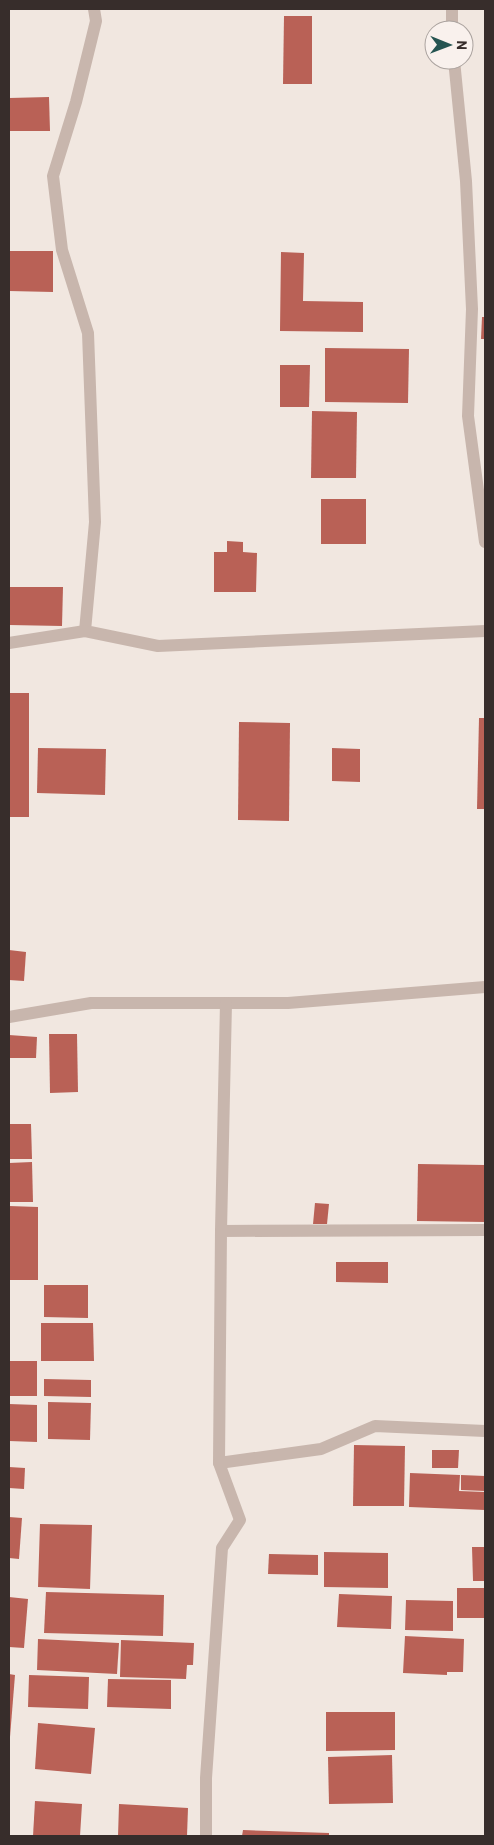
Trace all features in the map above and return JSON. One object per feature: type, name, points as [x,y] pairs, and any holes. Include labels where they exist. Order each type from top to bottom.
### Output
[{"type":"street","points":[[85,631],[95,522],[88,333],[62,250],[53,176],[76,102],[96,21],[94,9]]},
{"type":"street","points":[[455,70],[466,181],[472,299],[468,416],[485,542]]},
{"type":"street","points":[[9,642],[85,631],[158,646],[485,631]]},
{"type":"street","points":[[9,1016],[91,1003],[288,1003],[485,987]]},
{"type":"street","points":[[206,1836],[206,1778],[222,1548],[240,1520],[219,1463],[221,1231],[226,1003]]},
{"type":"street","points":[[221,1231],[485,1230]]},
{"type":"street","points":[[219,1463],[321,1449],[375,1426],[485,1431]]},
{"type":"building","points":[[284,16],[312,16],[312,84],[283,84]]},
{"type":"building","points":[[49,97],[50,131],[9,131],[9,98]]},
{"type":"building","points":[[9,251],[53,251],[53,292],[9,291]]},
{"type":"building","points":[[281,252],[304,253],[303,301],[363,302],[363,332],[280,331]]},
{"type":"building","points":[[482,317],[485,317],[485,339],[481,339]]},
{"type":"building","points":[[325,348],[409,349],[408,403],[325,402]]},
{"type":"building","points":[[280,365],[310,365],[309,407],[280,407]]},
{"type":"building","points":[[312,411],[357,412],[356,478],[311,478]]},
{"type":"building","points":[[321,499],[366,499],[366,544],[321,544]]},
{"type":"building","points":[[227,541],[243,542],[243,552],[257,553],[256,592],[214,592],[214,552],[227,552]]},
{"type":"building","points":[[9,587],[63,587],[62,626],[9,625]]},
{"type":"building","points":[[9,693],[29,693],[29,817],[9,817]]},
{"type":"building","points":[[479,718],[485,718],[485,809],[477,809]]},
{"type":"building","points":[[239,722],[290,723],[289,821],[238,820]]},
{"type":"building","points":[[38,748],[106,749],[105,795],[37,793]]},
{"type":"building","points":[[332,748],[360,749],[360,782],[332,781]]},
{"type":"building","points":[[9,950],[26,952],[24,981],[9,980]]},
{"type":"building","points":[[49,1034],[77,1034],[78,1092],[50,1093]]},
{"type":"building","points":[[9,1035],[37,1037],[36,1058],[9,1058]]},
{"type":"building","points":[[9,1124],[31,1124],[32,1159],[9,1159]]},
{"type":"building","points":[[32,1162],[33,1202],[9,1202],[9,1163]]},
{"type":"building","points":[[418,1164],[485,1165],[485,1222],[417,1221]]},
{"type":"building","points":[[315,1203],[329,1204],[327,1224],[313,1224]]},
{"type":"building","points":[[9,1206],[38,1207],[38,1280],[9,1280]]},
{"type":"building","points":[[336,1262],[388,1262],[388,1283],[336,1282]]},
{"type":"building","points":[[44,1285],[88,1285],[88,1318],[44,1317]]},
{"type":"building","points":[[41,1323],[93,1323],[94,1361],[41,1361]]},
{"type":"building","points":[[9,1361],[37,1361],[37,1396],[9,1396]]},
{"type":"building","points":[[44,1379],[91,1380],[91,1397],[44,1396]]},
{"type":"building","points":[[48,1402],[91,1403],[90,1440],[48,1439]]},
{"type":"building","points":[[9,1404],[37,1405],[37,1442],[9,1441]]},
{"type":"building","points":[[354,1445],[405,1446],[404,1506],[353,1506]]},
{"type":"building","points":[[432,1450],[459,1450],[458,1468],[432,1468]]},
{"type":"building","points":[[9,1467],[25,1468],[24,1489],[9,1488]]},
{"type":"building","points":[[410,1473],[460,1475],[459,1491],[485,1492],[485,1510],[409,1507]]},
{"type":"building","points":[[461,1475],[485,1476],[485,1491],[461,1490]]},
{"type":"building","points":[[9,1517],[22,1518],[19,1559],[9,1558]]},
{"type":"building","points":[[40,1524],[92,1525],[90,1589],[38,1587]]},
{"type":"building","points":[[472,1547],[485,1547],[485,1581],[473,1581]]},
{"type":"building","points":[[324,1552],[388,1553],[388,1588],[324,1587]]},
{"type":"building","points":[[269,1554],[318,1555],[318,1575],[268,1574]]},
{"type":"building","points":[[457,1588],[485,1588],[485,1618],[457,1618]]},
{"type":"building","points":[[46,1592],[164,1595],[163,1636],[44,1633]]},
{"type":"building","points":[[339,1594],[392,1596],[391,1629],[337,1627]]},
{"type":"building","points":[[9,1597],[28,1599],[24,1648],[9,1647]]},
{"type":"building","points":[[406,1600],[453,1601],[453,1631],[405,1630]]},
{"type":"building","points":[[405,1636],[464,1639],[463,1672],[447,1672],[447,1675],[403,1673]]},
{"type":"building","points":[[38,1639],[119,1643],[117,1674],[37,1670]]},
{"type":"building","points":[[121,1640],[194,1643],[193,1665],[187,1665],[186,1679],[120,1677]]},
{"type":"building","points":[[9,1674],[15,1675],[10,1737],[9,1737]]},
{"type":"building","points":[[29,1675],[89,1677],[88,1709],[28,1707]]},
{"type":"building","points":[[108,1679],[171,1680],[171,1709],[107,1707]]},
{"type":"building","points":[[326,1712],[395,1712],[395,1750],[326,1751]]},
{"type":"building","points":[[38,1723],[95,1728],[91,1774],[35,1769]]},
{"type":"building","points":[[392,1755],[393,1803],[329,1804],[328,1757]]},
{"type":"building","points":[[35,1801],[82,1804],[80,1836],[33,1836]]},
{"type":"building","points":[[119,1804],[188,1808],[187,1836],[118,1836]]},
{"type":"building","points":[[243,1830],[329,1833],[329,1836],[242,1836]]}]
